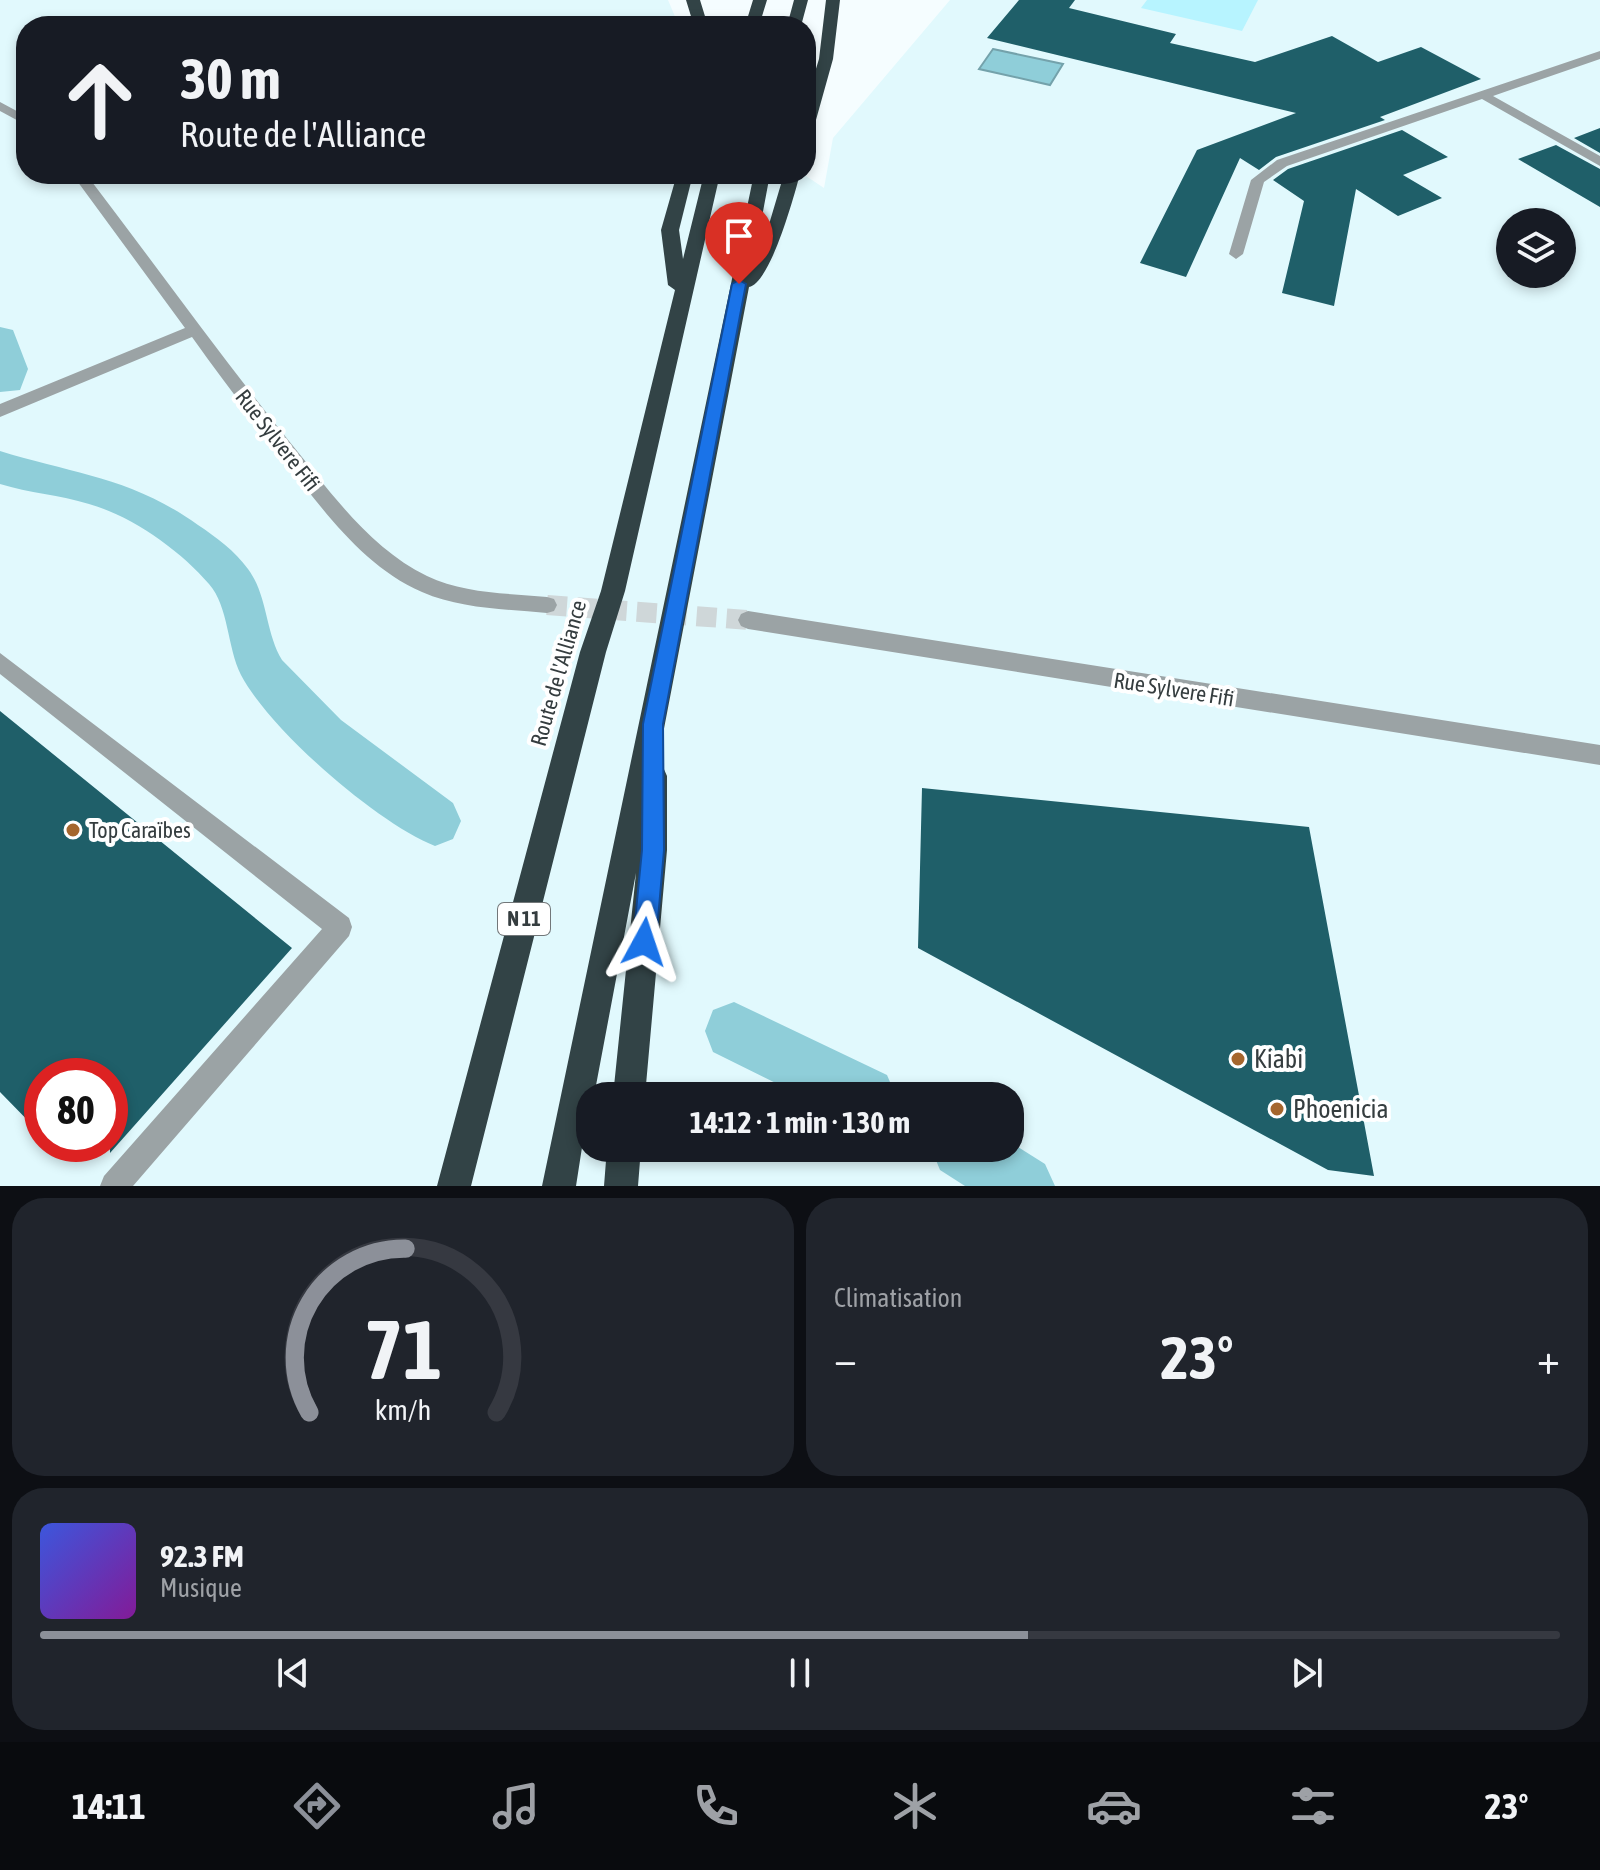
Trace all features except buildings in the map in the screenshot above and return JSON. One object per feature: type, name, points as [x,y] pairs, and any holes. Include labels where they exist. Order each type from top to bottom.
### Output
[{"type":"highway","points":[[816,93],[826,59],[833,0]]},
{"type":"highway","points":[[679,300],[670,230],[682,184]]},
{"type":"highway","name":"Route de l'Alliance","points":[[454,1186],[593,652],[613,591],[679,300],[709,184]]},
{"type":"highway","points":[[559,1186],[760,184]]},
{"type":"highway","points":[[733,311],[779,221],[789,184]]},
{"type":"highway","points":[[630,1082],[653,850],[653,724]]},
{"type":"highway","points":[[621,1186],[623,1162]]},
{"type":"street","points":[[1236,254],[1258,180],[1282,163],[1600,55]]},
{"type":"street","points":[[1483,95],[1600,162]]},
{"type":"street","name":"Rue Sylvere Fifi","points":[[86,184],[194,330],[336,512],[379,556],[419,582],[461,595],[547,605]]},
{"type":"street","points":[[0,411],[194,330]]},
{"type":"street","name":"Rue Sylvere Fifi","points":[[748,620],[1600,755]]},
{"type":"street","points":[[0,662],[340,927],[114,1186]]},
{"type":"shaded area","points":[[0,0],[668,0],[675,16],[16,16],[16,184],[816,183],[824,188],[833,138],[950,0],[1600,0],[1600,1186],[0,1186]]},
{"type":"shaded area","points":[[1147,0],[1258,0],[1242,31],[1141,8]]},
{"type":"shaded area","points":[[993,49],[1063,64],[1050,85],[979,69]]},
{"type":"waterway","points":[[0,339],[10,369],[7,381]]},
{"type":"waterway","points":[[0,466],[10,472],[83,486],[121,499],[176,531],[210,557],[224,570],[239,592],[258,662],[284,696],[344,754],[435,821]]},
{"type":"waterway","points":[[734,1031],[838,1082]]},
{"type":"waterway","points":[[984,1162],[1023,1186]]},
{"type":"tunnel","points":[[547,605],[748,620]]},
{"type":"place","name":"Top Caraïbes","points":[[73,830]]},
{"type":"place","name":"Kiabi","points":[[1238,1059]]},
{"type":"place","name":"Phoenicia","points":[[1277,1109]]},
{"type":"route","points":[[644,942],[653,850],[653,724],[739,284]]}]
